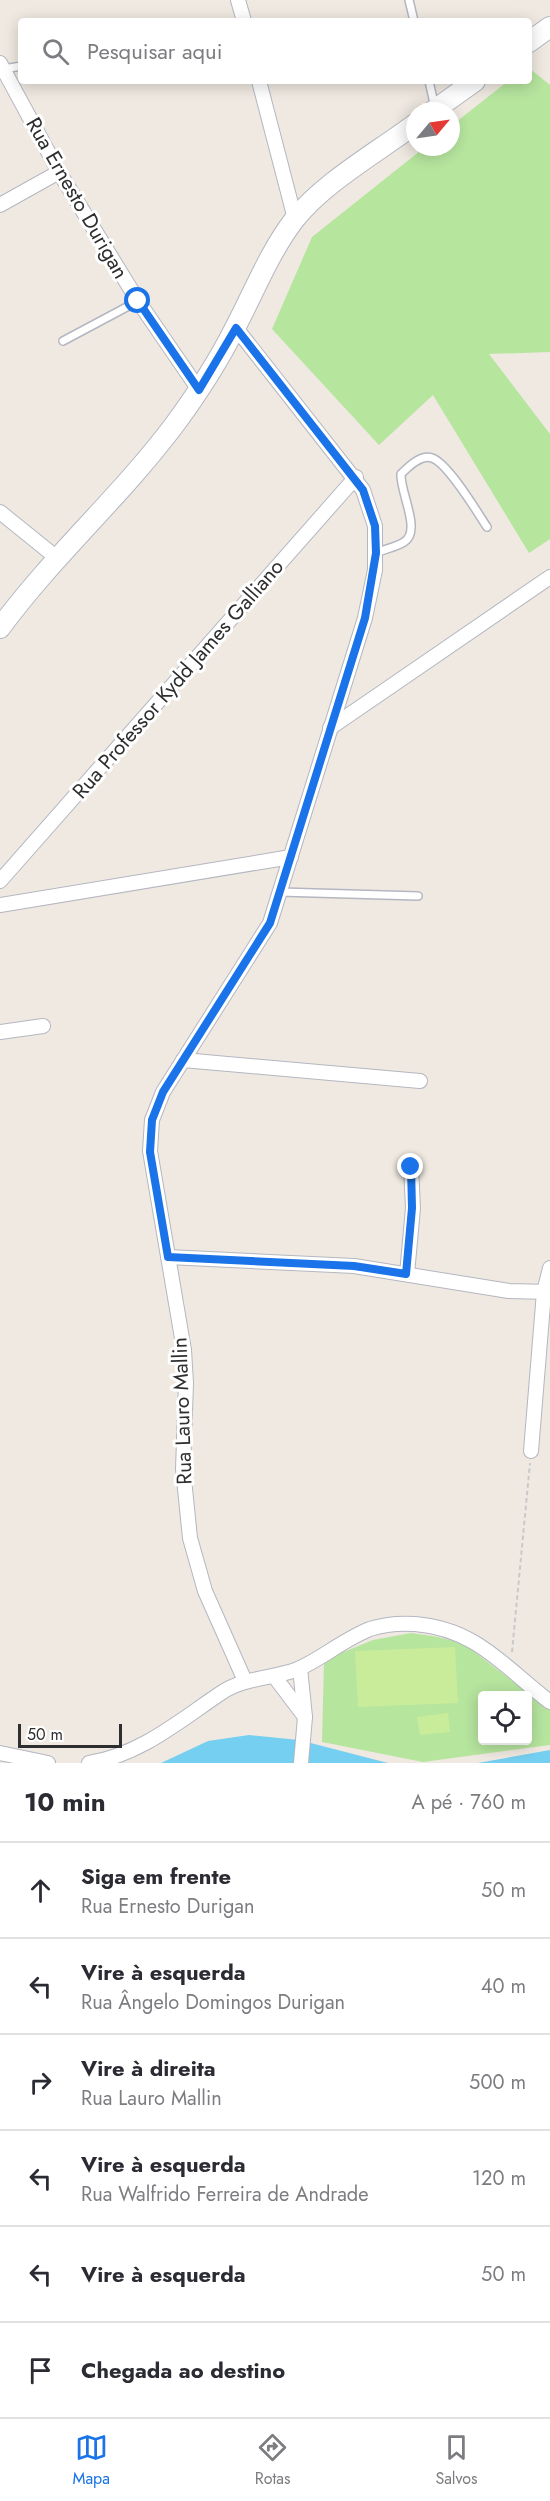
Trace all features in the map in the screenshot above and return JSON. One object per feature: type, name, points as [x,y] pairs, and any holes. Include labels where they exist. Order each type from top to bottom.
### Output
[{"type":"street","points":[[238,0],[243,18]]},
{"type":"street","points":[[532,40],[550,27]]},
{"type":"street","name":"Rua Ernesto Durigan","points":[[2,66],[57,169],[138,301],[199,390]]},
{"type":"street","points":[[261,84],[295,219]]},
{"type":"street","points":[[446,102],[471,84]]},
{"type":"street","points":[[0,628],[57,558],[134,476],[199,390],[236,328],[267,264],[295,219],[328,188],[406,131]]},
{"type":"street","points":[[1,200],[57,169]]},
{"type":"street","name":"Rua Lauro Mallin","points":[[236,328],[356,477],[370,507],[376,553],[365,618],[280,892],[264,933],[156,1106],[150,1135],[152,1168],[186,1366],[183,1469],[190,1538],[205,1591],[245,1681]]},
{"type":"street","name":"Rua Professor Kydd James Galliano","points":[[0,881],[356,477]]},
{"type":"street","points":[[0,512],[57,558]]},
{"type":"street","points":[[330,728],[550,577]]},
{"type":"street","points":[[0,905],[291,856]]},
{"type":"street","points":[[0,1032],[43,1026]]},
{"type":"street","points":[[183,1060],[420,1081]]},
{"type":"street","points":[[406,1274],[412,1208],[411,1167]]},
{"type":"street","points":[[168,1257],[354,1266],[509,1291],[547,1292]]},
{"type":"street","points":[[531,1451],[550,1268]]},
{"type":"street","points":[[89,1763],[113,1758],[145,1744],[224,1691],[245,1681],[274,1676],[300,1668],[357,1635],[380,1626],[404,1623],[443,1628],[462,1634],[482,1645],[550,1702]]},
{"type":"street","points":[[300,1668],[305,1717],[301,1763]]},
{"type":"street","points":[[274,1676],[305,1717]]},
{"type":"street","points":[[0,1753],[48,1763]]},
{"type":"lane","points":[[409,0],[413,18]]},
{"type":"lane","points":[[2,66],[18,66]]},
{"type":"lane","points":[[430,84],[433,102]]},
{"type":"lane","points":[[63,341],[138,301]]},
{"type":"lane","points":[[376,553],[405,542],[411,533],[412,523],[400,486],[401,474],[422,458],[433,458],[445,468],[487,527]]},
{"type":"lane","points":[[280,892],[418,896]]},
{"type":"path","points":[[510,1668],[531,1451]]},
{"type":"green space","points":[[532,70],[550,85],[550,352],[489,354],[550,434],[550,539],[529,553],[433,395],[379,445],[272,329],[312,237],[414,156],[460,156],[460,119],[504,84],[532,84]]},
{"type":"green space","points":[[411,1633],[464,1644],[525,1691],[478,1691],[478,1745],[532,1745],[532,1696],[550,1710],[550,1745],[423,1762],[322,1742],[324,1660],[373,1640]]},
{"type":"green space","points":[[455,1647],[458,1703],[358,1707],[355,1651]]},
{"type":"green space","points":[[448,1713],[450,1732],[420,1735],[417,1717]]},
{"type":"water","points":[[249,1735],[299,1740],[388,1763],[161,1763],[208,1741]]},
{"type":"water","points":[[550,1750],[550,1763],[478,1763]]},
{"type":"route","points":[[138,301],[199,390],[236,328],[356,477],[370,507],[376,540],[375,570],[365,618],[270,923],[156,1106],[150,1135],[150,1152],[160,1199],[168,1257],[354,1266],[406,1274],[412,1208],[411,1167]]}]
